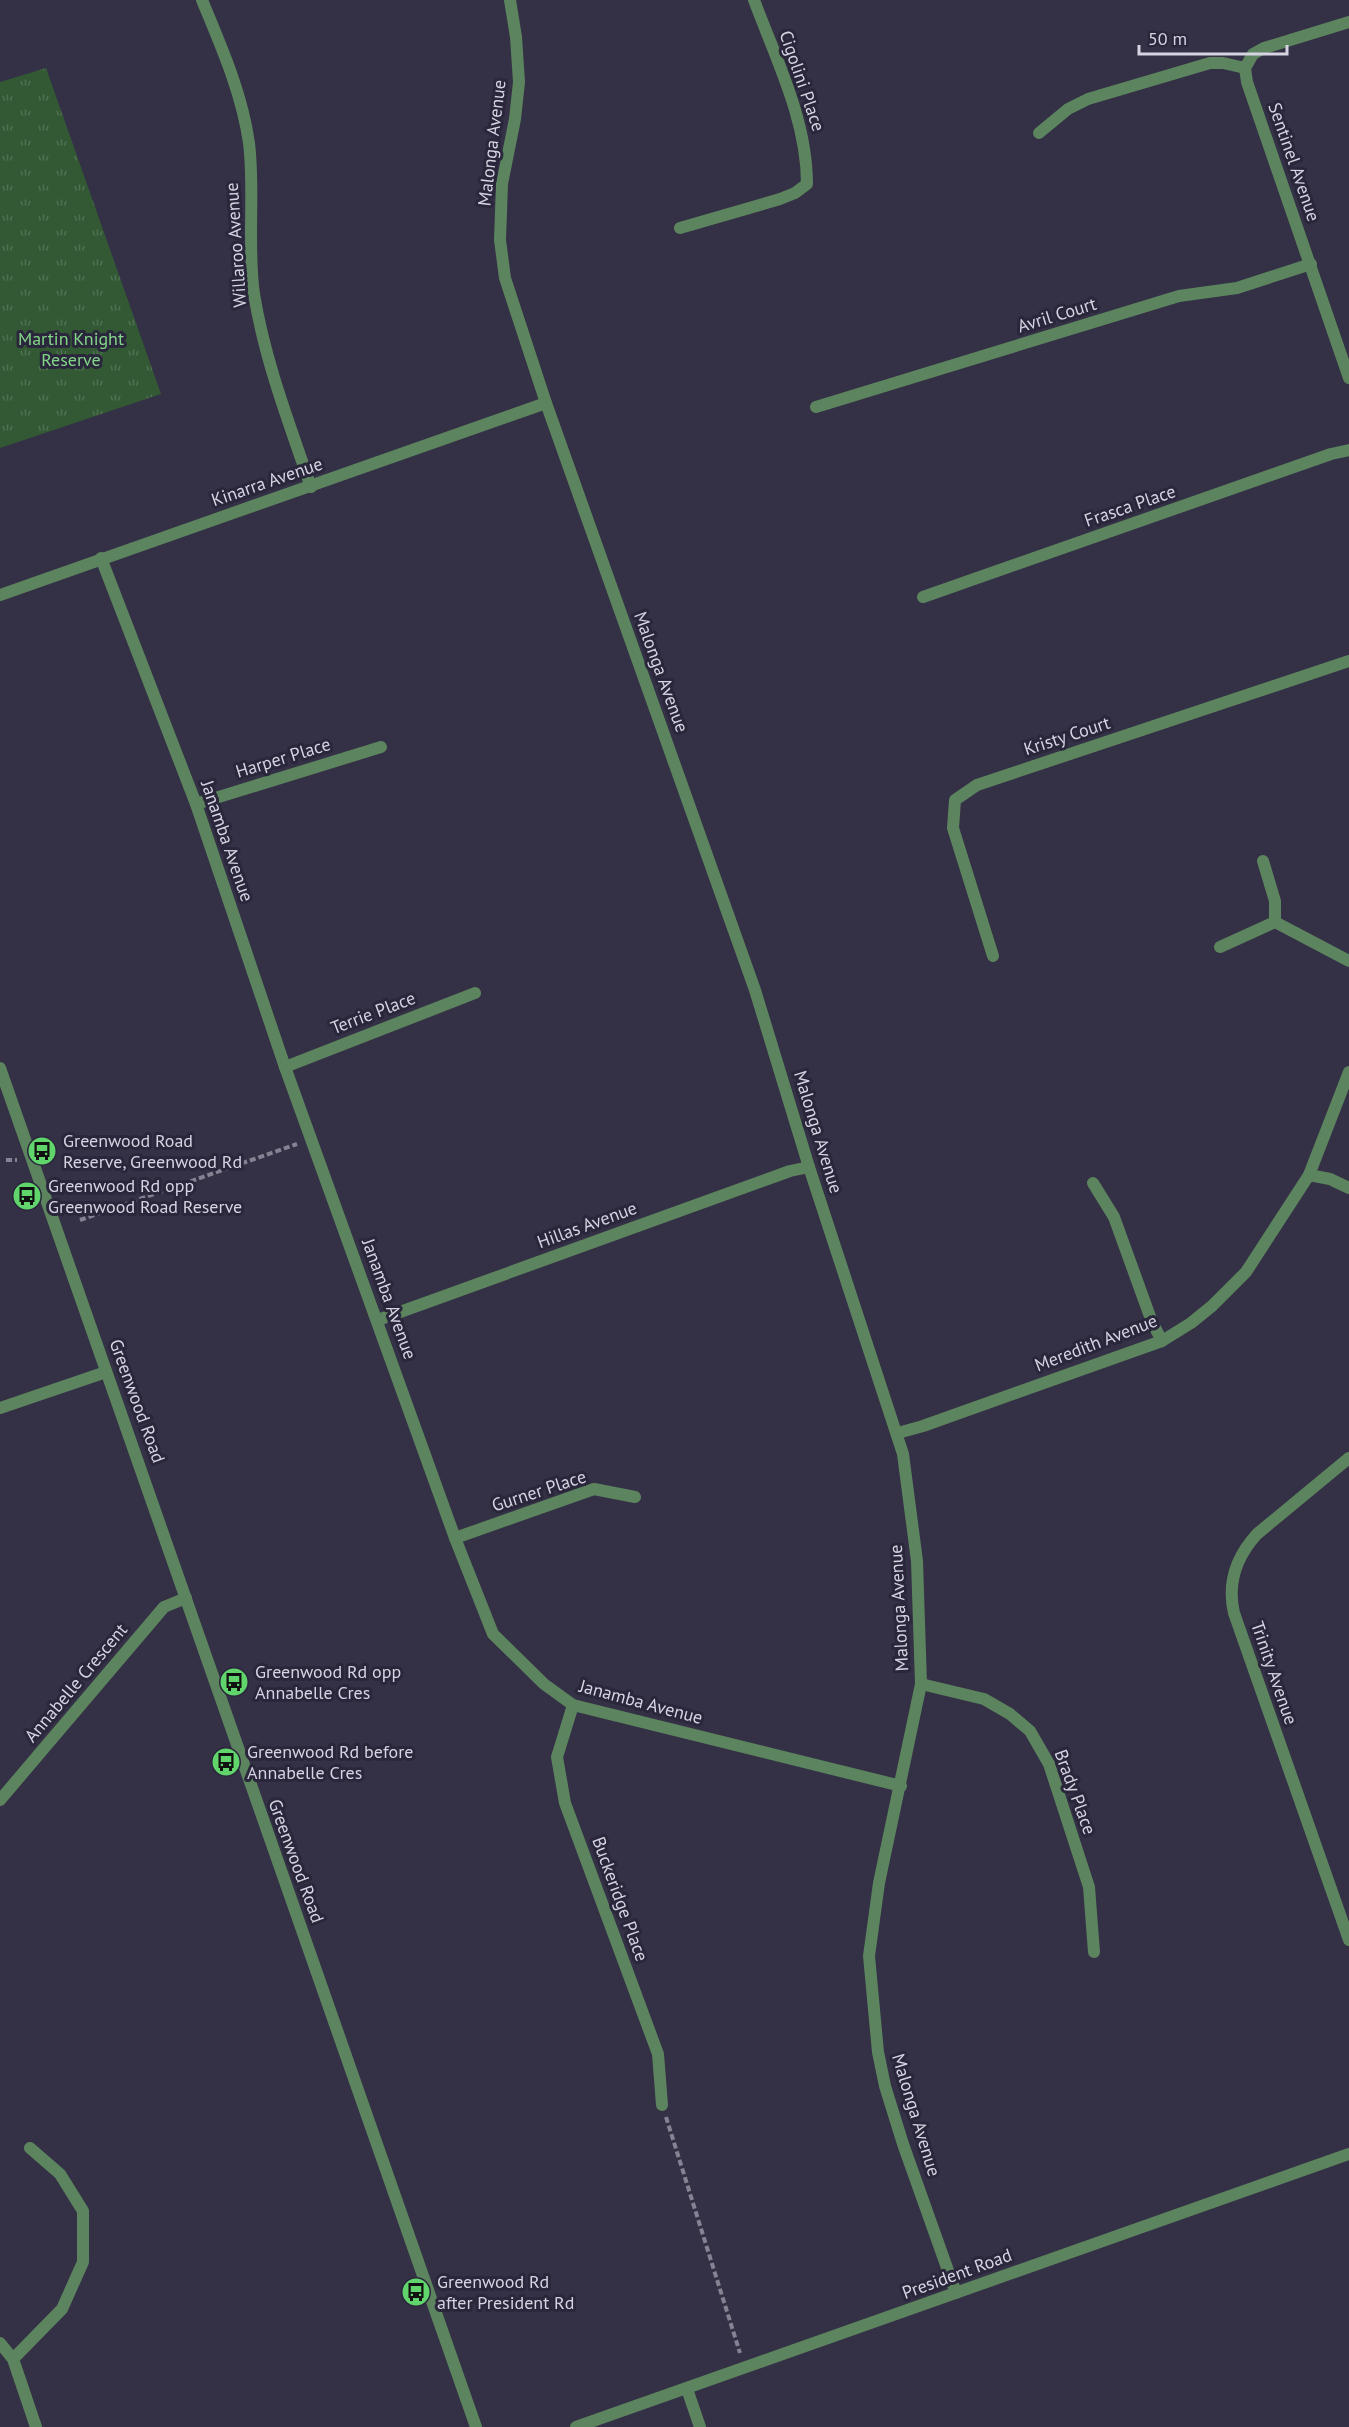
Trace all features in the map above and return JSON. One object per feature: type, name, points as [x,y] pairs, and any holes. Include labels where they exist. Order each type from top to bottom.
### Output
[{"type":"street","name":"Willaroo Avenue","points":[[202,0],[229,66],[243,111],[249,145],[254,292],[272,374],[311,487]]},
{"type":"street","name":"Malonga Avenue","points":[[510,0],[516,37],[519,82],[515,119],[502,184],[501,247],[512,307],[755,990],[809,1167],[903,1454],[917,1561],[921,1684],[879,1883],[869,1956],[878,2052],[885,2086],[956,2293]]},
{"type":"street","name":"Cigolini Place","points":[[680,228],[780,199],[795,193],[807,184],[807,163],[802,130],[754,0]]},
{"type":"street","points":[[1039,133],[1068,109],[1088,99],[1210,63],[1223,63],[1245,68],[1253,54],[1264,48],[1349,22]]},
{"type":"street","name":"Sentinel Avenue","points":[[1245,68],[1247,82],[1349,378]]},
{"type":"street","name":"Avril Court","points":[[816,407],[1179,296],[1238,288],[1311,264]]},
{"type":"street","name":"Kinarra Avenue","points":[[0,594],[546,403]]},
{"type":"street","name":"Frasca Place","points":[[923,597],[1331,454],[1349,450]]},
{"type":"street","name":"Janamba Avenue","points":[[101,558],[196,804],[285,1067],[455,1538],[494,1634],[544,1684],[573,1705],[901,1786]]},
{"type":"street","name":"Kristy Court","points":[[993,956],[953,828],[955,800],[977,784],[1349,661]]},
{"type":"street","name":"Harper Place","points":[[196,804],[381,747]]},
{"type":"street","points":[[1263,861],[1275,901],[1275,922]]},
{"type":"street","points":[[1220,947],[1275,922]]},
{"type":"street","points":[[1275,922],[1349,961]]},
{"type":"street","name":"Terrie Place","points":[[285,1067],[475,993]]},
{"type":"street","name":"Greenwood Road","points":[[0,1068],[186,1598],[251,1791],[476,2427]]},
{"type":"street","name":"Meredith Avenue","points":[[898,1433],[1161,1341],[1191,1323],[1239,1281],[1309,1175],[1349,1072]]},
{"type":"street","name":"Hillas Avenue","points":[[378,1320],[790,1171],[809,1167]]},
{"type":"street","points":[[1309,1175],[1330,1179],[1349,1188]]},
{"type":"street","points":[[1093,1183],[1114,1217],[1152,1323],[1161,1341]]},
{"type":"street","points":[[0,1408],[106,1372]]},
{"type":"street","name":"Trinity Avenue","points":[[1349,1458],[1257,1534],[1246,1546],[1232,1580],[1231,1599],[1234,1613],[1344,1910],[1349,1940]]},
{"type":"street","name":"Gurner Place","points":[[455,1538],[594,1489],[635,1497]]},
{"type":"street","name":"Annabelle Crescent","points":[[0,1800],[164,1607],[186,1598]]},
{"type":"street","name":"Brady Place","points":[[921,1684],[984,1699],[1010,1714],[1030,1731],[1049,1764],[1089,1887],[1094,1952]]},
{"type":"street","name":"Buckeridge Place","points":[[573,1705],[557,1757],[565,1803],[658,2054],[662,2105]]},
{"type":"street","points":[[14,2359],[62,2309],[82,2262],[83,2211],[60,2174],[30,2148]]},
{"type":"street","name":"President Road","points":[[576,2427],[746,2369],[1349,2154]]},
{"type":"street","points":[[0,2343],[14,2359],[36,2427]]},
{"type":"street","points":[[687,2389],[700,2427]]},
{"type":"path","points":[[80,1220],[311,1139]]},
{"type":"path","points":[[662,2105],[746,2369]]},
{"type":"green space","name":"Martin Knight Reserve","points":[[46,68],[161,394],[0,448],[0,82]]},
{"type":"place","name":"Greenwood Road Reserve, Greenwood Rd","points":[[42,1151]]},
{"type":"place","name":"Greenwood Rd opp Greenwood Road Reserve","points":[[27,1196]]},
{"type":"place","name":"Greenwood Rd opp Annabelle Cres","points":[[234,1682]]},
{"type":"place","name":"Greenwood Rd before Annabelle Cres","points":[[226,1762]]},
{"type":"place","name":"Greenwood Rd after President Rd","points":[[416,2292]]}]
